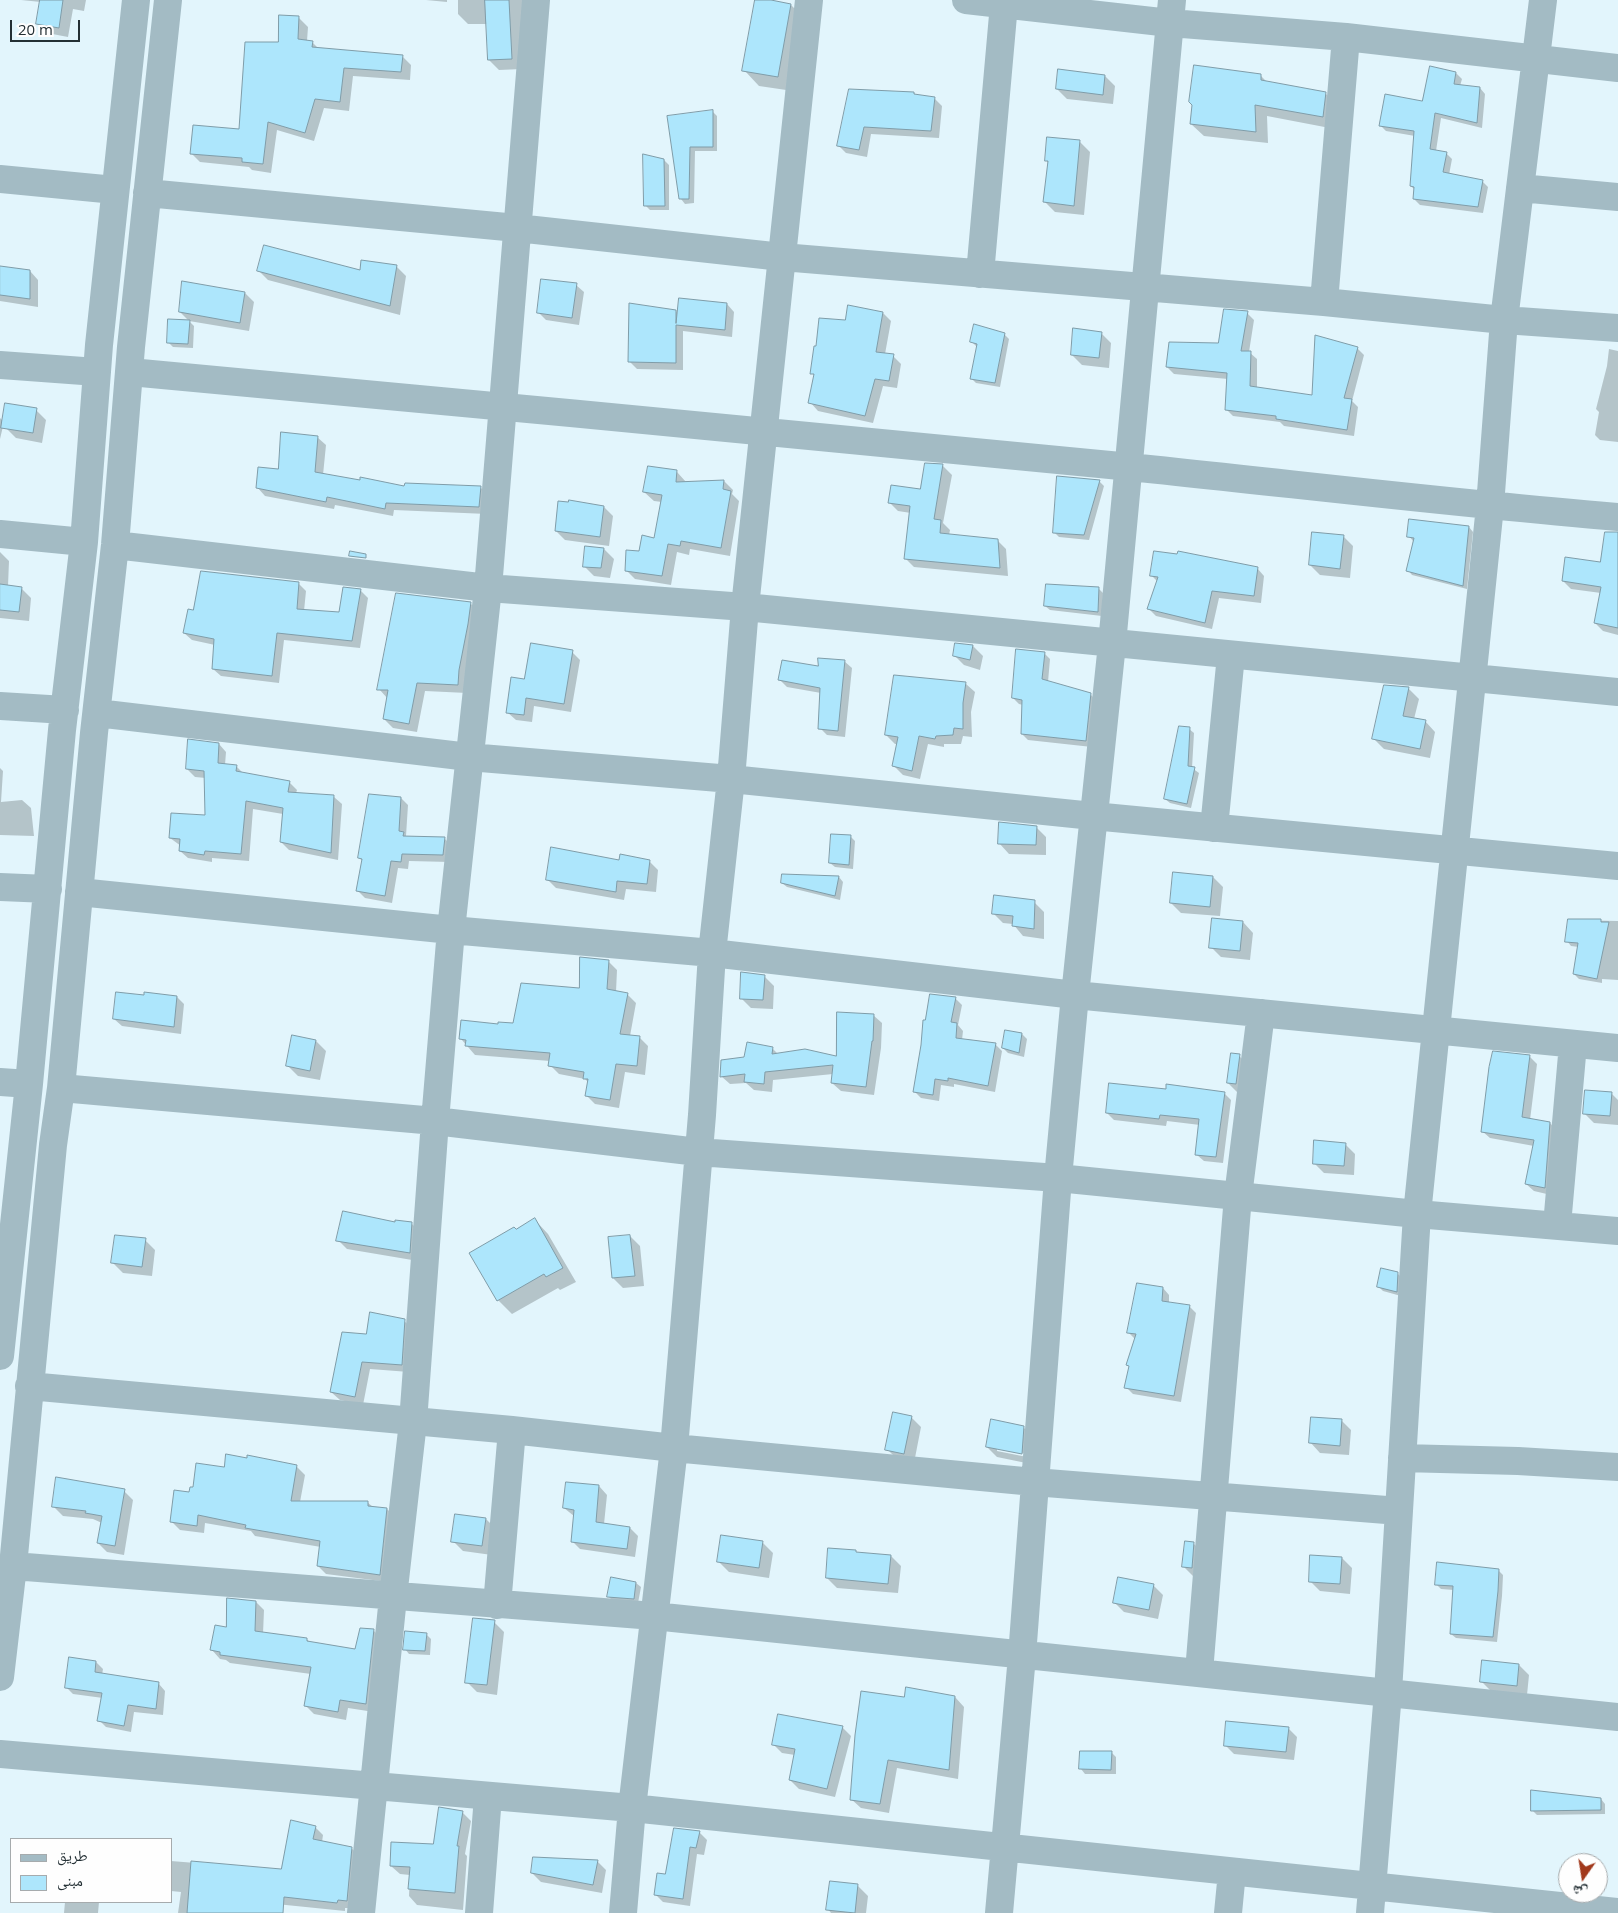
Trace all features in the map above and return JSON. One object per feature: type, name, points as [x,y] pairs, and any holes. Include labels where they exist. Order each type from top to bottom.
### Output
[{"type":"street","points":[[0,1356],[30,1084],[65,710],[84,542],[97,372],[136,0]]},
{"type":"street","points":[[0,1677],[13,1566],[53,1145],[61,1088],[115,545],[147,194],[168,0]]},
{"type":"street","points":[[361,1913],[413,1422],[451,930],[488,588],[536,0]]},
{"type":"street","points":[[623,1913],[632,1808],[674,1448],[712,953],[731,780],[745,607],[809,0]]},
{"type":"street","points":[[966,0],[1004,4],[1171,11],[1346,37],[1618,68]]},
{"type":"street","points":[[1371,1900],[1388,1692],[1417,1214],[1490,506],[1504,320],[1542,0]]},
{"type":"street","points":[[980,274],[1004,4]]},
{"type":"street","points":[[999,1913],[1022,1656],[1058,1178],[1093,816],[1112,644],[1171,11]]},
{"type":"street","points":[[1324,302],[1346,37]]},
{"type":"street","points":[[0,179],[115,190]]},
{"type":"street","points":[[1520,188],[1618,197]]},
{"type":"street","points":[[147,194],[517,228],[782,257],[1324,302],[1504,320],[1618,328]]},
{"type":"street","points":[[0,365],[97,372]]},
{"type":"street","points":[[130,372],[763,431],[1128,467],[1490,506],[1618,517]]},
{"type":"street","points":[[0,534],[84,542]]},
{"type":"street","points":[[115,545],[488,588],[745,607],[1618,692]]},
{"type":"street","points":[[1214,828],[1231,655]]},
{"type":"street","points":[[0,706],[65,710]]},
{"type":"street","points":[[97,713],[469,757],[731,780],[1618,866]]},
{"type":"street","points":[[0,887],[48,889]]},
{"type":"street","points":[[79,892],[451,930],[712,953],[1075,995],[1618,1048]]},
{"type":"street","points":[[1199,1672],[1215,1497],[1238,1196],[1262,1013]]},
{"type":"street","points":[[1557,1225],[1573,1044]]},
{"type":"street","points":[[0,1082],[30,1084]]},
{"type":"street","points":[[61,1088],[435,1121],[698,1152],[1058,1178],[1417,1214],[1618,1230]]},
{"type":"street","points":[[30,1386],[512,1430],[674,1448],[1034,1482],[1399,1511]]},
{"type":"street","points":[[497,1605],[512,1430]]},
{"type":"street","points":[[1402,1458],[1618,1467]]},
{"type":"street","points":[[13,1566],[654,1616],[1618,1717]]},
{"type":"street","points":[[0,1754],[632,1808],[1006,1847],[1232,1872],[1371,1900],[1618,1912]]},
{"type":"street","points":[[479,1913],[488,1796]]},
{"type":"street","points":[[1228,1913],[1232,1872]]},
{"type":"building","points":[[40,0],[63,0],[59,28],[36,24]]},
{"type":"building","points":[[485,0],[509,0],[512,59],[488,60]]},
{"type":"building","points":[[755,0],[771,0],[791,4],[778,77],[742,71]]},
{"type":"building","points":[[279,15],[299,16],[298,39],[313,41],[312,47],[403,55],[401,72],[344,68],[340,102],[315,99],[305,133],[268,122],[263,164],[242,162],[242,158],[190,154],[193,125],[239,129],[245,42],[278,42]]},
{"type":"building","points":[[1194,65],[1261,74],[1261,80],[1326,92],[1323,117],[1255,105],[1256,132],[1190,124],[1192,105],[1189,102]]},
{"type":"building","points":[[1430,66],[1456,72],[1454,84],[1480,87],[1477,123],[1435,113],[1430,149],[1447,152],[1443,172],[1483,180],[1478,207],[1413,199],[1414,187],[1410,186],[1414,131],[1379,126],[1385,94],[1422,101]]},
{"type":"building","points":[[1058,69],[1105,75],[1103,95],[1056,89]]},
{"type":"building","points":[[849,89],[914,92],[914,94],[935,97],[931,131],[864,127],[859,150],[837,146]]},
{"type":"building","points":[[713,110],[713,147],[690,147],[689,199],[679,199],[667,116]]},
{"type":"building","points":[[1047,137],[1080,140],[1074,206],[1043,202],[1048,161],[1045,161]]},
{"type":"building","points":[[643,154],[664,159],[665,206],[644,206]]},
{"type":"building","points":[[264,245],[360,270],[361,260],[397,265],[390,306],[257,271]]},
{"type":"building","points":[[0,266],[30,270],[30,299],[0,295]]},
{"type":"building","points":[[541,279],[577,283],[572,318],[537,313]]},
{"type":"building","points":[[182,281],[245,292],[240,323],[179,312]]},
{"type":"building","points":[[679,298],[727,303],[725,330],[676,325],[676,363],[628,362],[629,303],[676,310],[676,323]]},
{"type":"building","points":[[848,305],[883,312],[876,352],[894,354],[889,381],[875,379],[865,416],[808,403],[814,374],[810,374],[819,318],[845,320]]},
{"type":"building","points":[[1224,309],[1248,311],[1241,351],[1251,351],[1250,386],[1312,395],[1315,335],[1358,347],[1344,398],[1352,399],[1347,430],[1276,419],[1276,416],[1225,410],[1227,373],[1166,367],[1169,342],[1218,343]]},
{"type":"building","points":[[168,319],[190,320],[188,344],[167,343]]},
{"type":"building","points":[[974,324],[1005,333],[995,383],[970,379],[977,344],[970,342]]},
{"type":"building","points":[[1073,328],[1102,332],[1099,358],[1071,355]]},
{"type":"building","points":[[5,403],[37,408],[33,433],[1,428]]},
{"type":"building","points":[[281,432],[318,436],[315,472],[360,480],[360,477],[404,486],[405,483],[481,486],[479,507],[386,503],[385,509],[327,497],[326,502],[256,488],[258,467],[278,469]]},
{"type":"building","points":[[925,463],[943,464],[934,519],[941,520],[940,533],[998,539],[1000,568],[904,559],[910,506],[888,503],[891,485],[920,489]]},
{"type":"building","points":[[648,466],[677,470],[676,482],[724,480],[723,489],[731,491],[721,548],[681,541],[680,546],[668,544],[662,576],[625,571],[626,550],[639,551],[642,535],[654,538],[662,495],[643,492]]},
{"type":"building","points":[[1057,476],[1100,480],[1084,535],[1053,533]]},
{"type":"building","points":[[569,500],[604,506],[600,537],[555,531],[558,501],[568,502]]},
{"type":"building","points":[[1409,519],[1469,526],[1463,586],[1406,571],[1414,538],[1407,537]]},
{"type":"building","points":[[1312,532],[1344,535],[1340,569],[1309,565]]},
{"type":"building","points":[[1605,532],[1618,532],[1618,628],[1594,623],[1601,587],[1562,581],[1565,557],[1600,562]]},
{"type":"building","points":[[585,546],[604,548],[601,568],[583,567]]},
{"type":"building","points":[[350,551],[366,554],[366,558],[349,556]]},
{"type":"building","points":[[1154,551],[1177,554],[1178,551],[1258,567],[1254,596],[1212,591],[1205,623],[1147,609],[1158,577],[1150,576]]},
{"type":"building","points":[[201,571],[299,582],[297,609],[339,612],[343,587],[361,589],[352,641],[277,633],[272,676],[212,669],[214,639],[183,633],[188,609],[193,610]]},
{"type":"building","points":[[0,584],[22,587],[19,612],[0,610]]},
{"type":"building","points":[[1046,584],[1099,587],[1098,612],[1044,606]]},
{"type":"building","points":[[396,593],[471,602],[458,685],[417,683],[409,724],[383,719],[388,690],[377,690]]},
{"type":"building","points":[[531,643],[573,650],[564,704],[526,698],[524,715],[506,713],[511,677],[524,679]]},
{"type":"building","points":[[955,643],[973,645],[970,660],[953,656]]},
{"type":"building","points":[[1016,649],[1045,652],[1042,679],[1091,693],[1086,741],[1021,734],[1022,700],[1012,698]]},
{"type":"building","points":[[818,658],[845,660],[838,731],[818,729],[820,688],[778,680],[782,660],[818,666]]},
{"type":"building","points":[[894,675],[966,682],[963,703],[963,729],[954,728],[953,735],[936,736],[935,739],[919,736],[912,771],[892,766],[898,737],[885,735]]},
{"type":"building","points":[[1384,685],[1409,687],[1403,716],[1426,720],[1420,749],[1372,739]]},
{"type":"building","points":[[1179,726],[1190,727],[1188,766],[1195,767],[1187,804],[1164,799]]},
{"type":"building","points":[[188,739],[219,743],[218,763],[237,765],[236,771],[290,781],[288,792],[334,795],[331,853],[280,842],[283,808],[246,801],[241,854],[205,851],[204,855],[179,851],[180,839],[169,838],[171,813],[205,815],[204,771],[186,769]]},
{"type":"building","points":[[369,794],[401,797],[399,831],[404,832],[403,836],[445,837],[443,855],[402,854],[401,862],[391,861],[385,896],[356,891],[362,859],[358,858]]},
{"type":"building","points":[[999,822],[1037,826],[1036,845],[998,844]]},
{"type":"building","points":[[831,834],[851,835],[849,865],[829,863]]},
{"type":"building","points":[[551,847],[619,860],[620,854],[650,860],[647,884],[617,881],[616,892],[546,880]]},
{"type":"building","points":[[1173,872],[1213,876],[1210,907],[1170,903]]},
{"type":"building","points":[[782,874],[839,876],[835,896],[781,883]]},
{"type":"building","points":[[994,895],[1035,900],[1034,929],[1012,926],[1013,916],[992,914]]},
{"type":"building","points":[[1212,918],[1243,921],[1240,951],[1209,948]]},
{"type":"building","points":[[1568,919],[1601,919],[1601,922],[1609,922],[1597,979],[1573,974],[1578,943],[1565,942]]},
{"type":"building","points":[[580,957],[609,960],[607,989],[628,993],[620,1034],[640,1036],[637,1066],[616,1064],[610,1100],[585,1096],[588,1079],[583,1079],[584,1072],[548,1066],[550,1053],[465,1046],[466,1040],[459,1039],[461,1020],[498,1024],[498,1022],[513,1023],[521,983],[579,988]]},
{"type":"building","points":[[741,972],[765,975],[763,1000],[740,999]]},
{"type":"building","points":[[116,992],[144,995],[144,992],[177,996],[174,1027],[113,1019]]},
{"type":"building","points":[[930,994],[956,997],[951,1022],[957,1023],[956,1038],[996,1043],[988,1086],[948,1078],[948,1081],[935,1079],[933,1095],[913,1092],[923,1020],[925,1020]]},
{"type":"building","points":[[837,1012],[874,1014],[873,1041],[866,1087],[831,1083],[833,1065],[765,1072],[764,1084],[744,1082],[745,1074],[720,1077],[721,1060],[744,1057],[747,1042],[773,1047],[772,1054],[805,1049],[836,1056]]},
{"type":"building","points":[[1005,1030],[1022,1033],[1019,1053],[1002,1048]]},
{"type":"building","points":[[292,1035],[316,1040],[310,1071],[286,1066]]},
{"type":"building","points":[[1493,1051],[1530,1055],[1522,1117],[1550,1122],[1545,1188],[1525,1184],[1534,1140],[1481,1132],[1489,1067]]},
{"type":"building","points":[[1231,1053],[1240,1054],[1236,1084],[1227,1083]]},
{"type":"building","points":[[1109,1083],[1166,1089],[1166,1084],[1225,1092],[1216,1157],[1195,1155],[1199,1119],[1160,1115],[1159,1119],[1106,1113]]},
{"type":"building","points":[[1585,1090],[1612,1092],[1610,1116],[1583,1114]]},
{"type":"building","points":[[1314,1140],[1346,1143],[1344,1166],[1313,1164]]},
{"type":"building","points":[[343,1211],[395,1222],[395,1220],[412,1222],[410,1253],[336,1241]]},
{"type":"building","points":[[535,1218],[563,1268],[546,1277],[544,1274],[497,1301],[469,1253],[514,1227],[516,1229]]},
{"type":"building","points":[[115,1235],[146,1238],[142,1267],[111,1263]]},
{"type":"building","points":[[630,1235],[635,1276],[612,1278],[608,1237]]},
{"type":"building","points":[[1381,1268],[1398,1272],[1397,1292],[1377,1287]]},
{"type":"building","points":[[1137,1283],[1163,1287],[1162,1301],[1190,1305],[1174,1396],[1124,1388],[1129,1366],[1126,1365],[1136,1334],[1127,1333]]},
{"type":"building","points":[[370,1312],[405,1319],[402,1365],[362,1362],[355,1397],[330,1392],[342,1332],[366,1334]]},
{"type":"building","points":[[893,1412],[912,1416],[904,1454],[885,1450]]},
{"type":"building","points":[[1311,1417],[1342,1419],[1340,1446],[1309,1443]]},
{"type":"building","points":[[991,1419],[1024,1426],[1022,1454],[986,1447]]},
{"type":"building","points":[[226,1454],[247,1458],[247,1455],[297,1465],[291,1501],[368,1501],[368,1506],[387,1508],[380,1575],[317,1566],[320,1541],[245,1528],[246,1525],[198,1515],[197,1526],[170,1522],[174,1490],[189,1492],[190,1487],[193,1487],[196,1463],[224,1467]]},
{"type":"building","points":[[56,1477],[125,1489],[115,1546],[97,1543],[102,1516],[85,1513],[86,1511],[52,1507]]},
{"type":"building","points":[[566,1482],[599,1485],[596,1522],[630,1527],[627,1549],[571,1542],[574,1510],[563,1508]]},
{"type":"building","points":[[455,1514],[486,1518],[482,1546],[451,1542]]},
{"type":"building","points":[[721,1535],[763,1541],[759,1568],[717,1562]]},
{"type":"building","points":[[1185,1541],[1194,1542],[1192,1568],[1182,1567]]},
{"type":"building","points":[[828,1548],[891,1555],[888,1584],[826,1578]]},
{"type":"building","points":[[1310,1555],[1342,1557],[1340,1584],[1309,1582]]},
{"type":"building","points":[[1437,1562],[1499,1569],[1493,1637],[1450,1634],[1453,1586],[1435,1585]]},
{"type":"building","points":[[611,1577],[636,1582],[634,1599],[607,1597]]},
{"type":"building","points":[[1118,1577],[1154,1584],[1149,1610],[1113,1603]]},
{"type":"building","points":[[227,1598],[256,1601],[255,1631],[307,1638],[307,1641],[355,1649],[360,1628],[374,1629],[366,1704],[340,1700],[338,1712],[304,1706],[311,1667],[220,1655],[220,1652],[210,1650],[215,1625],[226,1627]]},
{"type":"building","points":[[473,1618],[495,1620],[487,1685],[465,1683]]},
{"type":"building","points":[[405,1631],[427,1633],[425,1651],[403,1650]]},
{"type":"building","points":[[69,1657],[96,1661],[95,1672],[159,1682],[156,1709],[128,1705],[124,1726],[97,1721],[102,1693],[65,1688]]},
{"type":"building","points":[[1482,1660],[1519,1664],[1517,1686],[1480,1682]]},
{"type":"building","points":[[906,1687],[955,1696],[949,1770],[888,1760],[880,1804],[850,1800],[855,1735],[861,1691],[904,1697]]},
{"type":"building","points":[[778,1714],[843,1726],[827,1789],[789,1780],[795,1749],[772,1745]]},
{"type":"building","points":[[1226,1721],[1289,1727],[1286,1752],[1224,1746]]},
{"type":"building","points":[[1080,1751],[1112,1751],[1111,1770],[1079,1769]]},
{"type":"building","points":[[1531,1790],[1601,1798],[1601,1810],[1531,1811]]},
{"type":"building","points":[[439,1807],[463,1811],[457,1846],[459,1846],[455,1893],[408,1889],[410,1867],[390,1866],[391,1842],[433,1844]]},
{"type":"building","points":[[291,1820],[316,1826],[313,1839],[352,1847],[347,1901],[338,1900],[337,1903],[284,1897],[283,1913],[187,1913],[191,1861],[281,1869]]},
{"type":"building","points":[[674,1828],[700,1831],[696,1848],[690,1847],[683,1899],[654,1895],[657,1873],[665,1874]]},
{"type":"building","points":[[533,1857],[598,1860],[593,1885],[531,1873]]},
{"type":"building","points":[[830,1881],[858,1884],[855,1913],[826,1910]]}]
